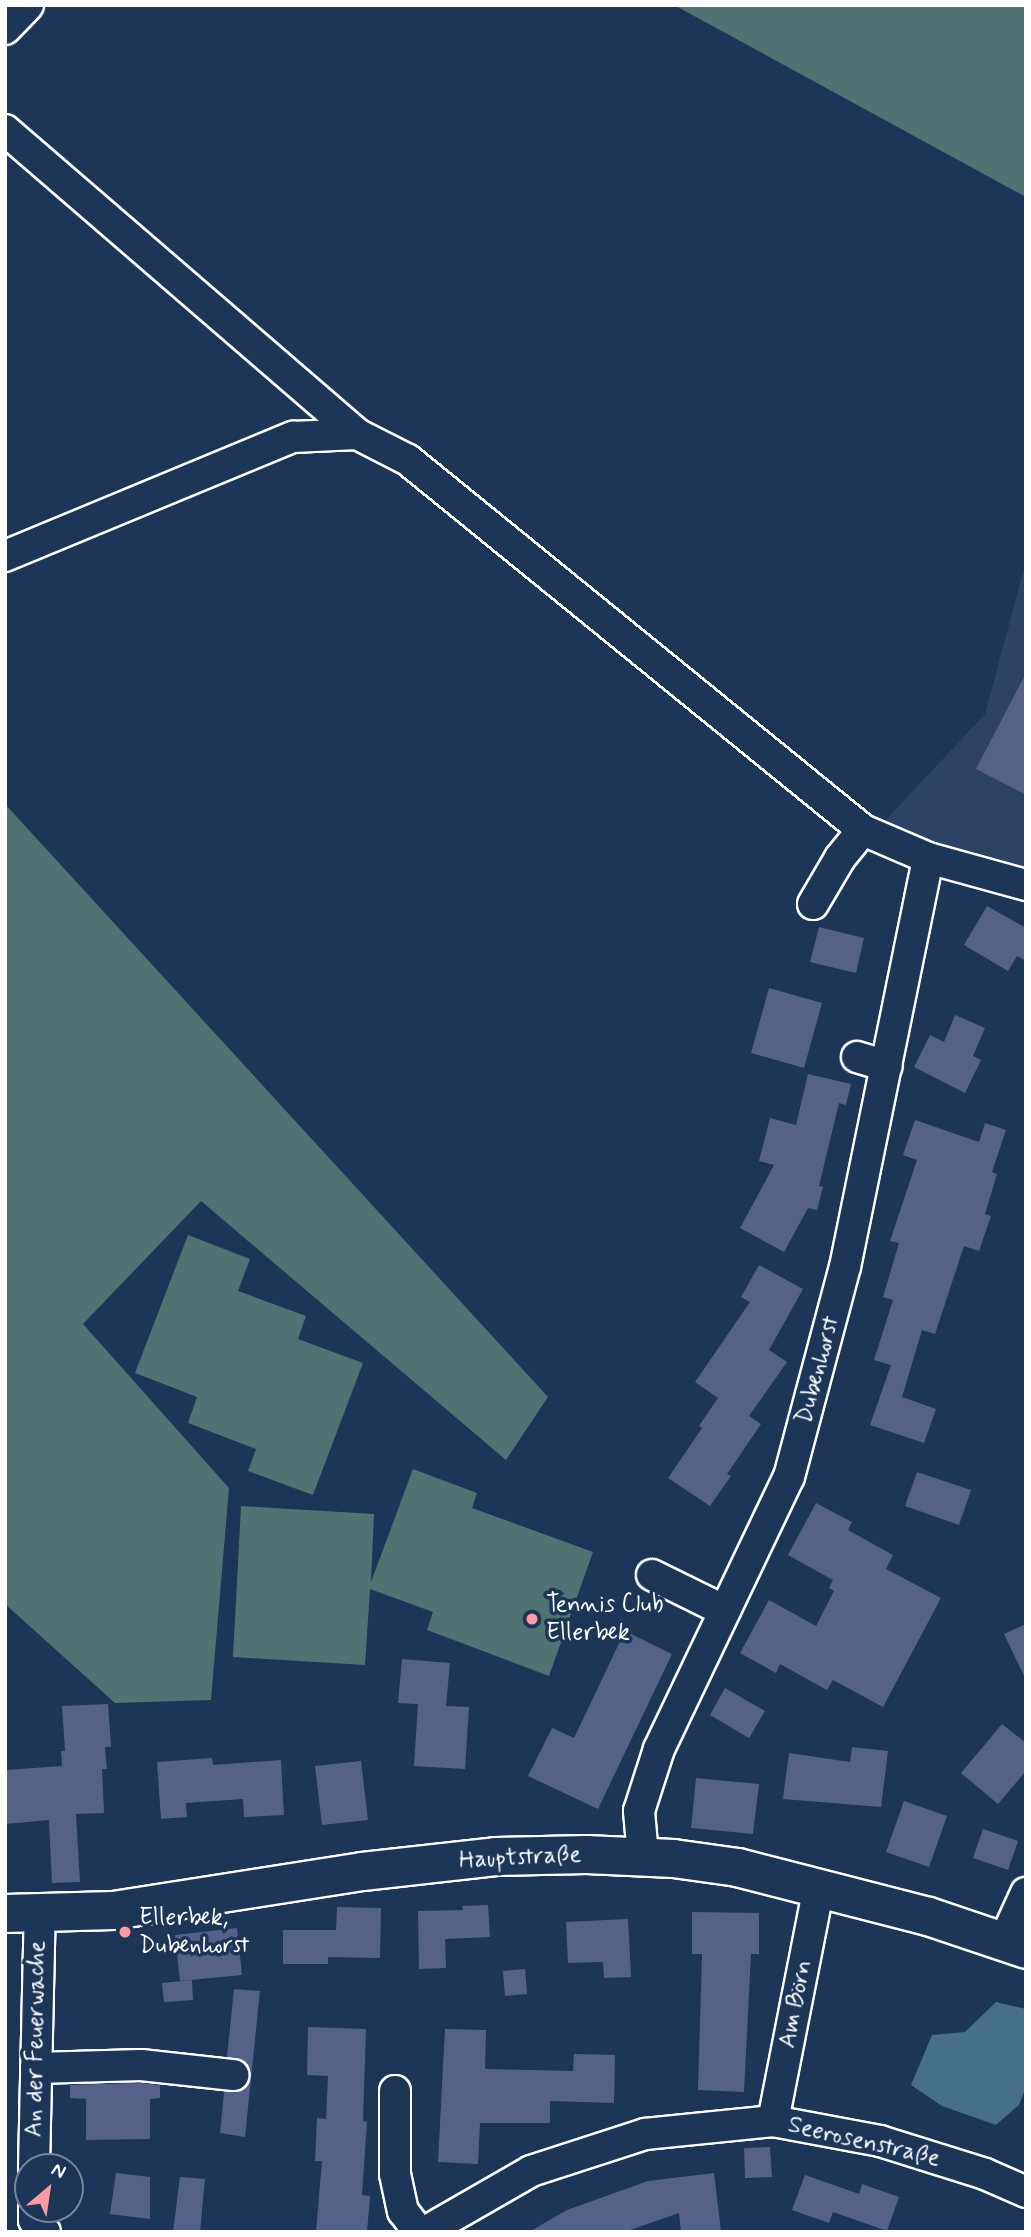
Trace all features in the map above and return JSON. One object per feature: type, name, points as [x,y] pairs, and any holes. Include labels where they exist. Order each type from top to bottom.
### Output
[{"type":"main road","name":"Hauptstraße","points":[[22,1912],[113,1910],[362,1871],[495,1856],[643,1856],[737,1867],[819,1886],[1015,1945]]},
{"type":"street","points":[[5,29],[28,5]]},
{"type":"street","points":[[5,130],[358,434],[408,460],[863,830],[928,858],[1026,885]]},
{"type":"street","points":[[5,555],[293,437],[358,434]]},
{"type":"street","points":[[813,904],[840,858],[863,830]]},
{"type":"street","name":"Dubenhorst","points":[[643,1856],[639,1811],[659,1749],[789,1477],[845,1268],[928,858]]},
{"type":"street","points":[[857,1057],[887,1066]]},
{"type":"street","points":[[652,1575],[725,1611]]},
{"type":"street","name":"Am Börn","points":[[773,2121],[819,1886]]},
{"type":"street","points":[[1015,1945],[1026,1893]]},
{"type":"street","name":"An der Feuerwache","points":[[22,1912],[36,2068],[34,2153]]},
{"type":"street","points":[[36,2068],[141,2065],[233,2075]]},
{"type":"street","points":[[395,2091],[395,2174],[402,2211],[419,2232]]},
{"type":"street","name":"Seerosenstraße","points":[[425,2232],[531,2171],[645,2134],[773,2121],[880,2141],[985,2174],[1026,2192]]},
{"type":"shaded area","points":[[1026,561],[1026,880],[883,823],[985,714]]},
{"type":"shaded area","points":[[996,2002],[1026,2009],[1026,2087],[1019,2105],[996,2125],[942,2106],[911,2085],[932,2035],[965,2032]]},
{"type":"green space","points":[[674,5],[1026,5],[1026,197]]},
{"type":"green space","points":[[5,804],[548,1397],[506,1460],[201,1201],[83,1324],[229,1488],[211,1700],[115,1703],[5,1604]]},
{"type":"green space","points":[[188,1235],[250,1259],[238,1291],[306,1316],[298,1339],[363,1363],[313,1495],[248,1471],[256,1449],[188,1423],[197,1397],[135,1373]]},
{"type":"green space","points":[[413,1469],[477,1493],[472,1508],[593,1552],[549,1676],[427,1630],[433,1612],[370,1589],[365,1665],[233,1657],[241,1506],[374,1514],[371,1582]]},
{"type":"building","points":[[1026,673],[1026,795],[976,769]]},
{"type":"building","points":[[987,906],[1026,928],[1026,961],[1017,956],[1008,971],[964,945]]},
{"type":"building","points":[[819,927],[864,938],[856,973],[810,962]]},
{"type":"building","points":[[769,988],[822,1003],[804,1068],[751,1053]]},
{"type":"building","points":[[955,1015],[985,1028],[973,1056],[981,1060],[965,1093],[914,1067],[930,1035],[944,1042]]},
{"type":"building","points":[[808,1074],[851,1084],[846,1105],[839,1103],[819,1186],[823,1187],[817,1210],[808,1208],[784,1252],[740,1228],[774,1165],[759,1161],[770,1118],[796,1125]]},
{"type":"building","points":[[915,1120],[979,1142],[985,1123],[1006,1130],[992,1172],[997,1174],[985,1214],[991,1216],[979,1251],[964,1246],[935,1334],[922,1330],[902,1397],[936,1409],[924,1443],[870,1425],[891,1365],[874,1360],[893,1300],[883,1297],[899,1243],[890,1241],[917,1160],[903,1155]]},
{"type":"building","points":[[759,1265],[803,1289],[769,1350],[787,1362],[749,1416],[761,1424],[727,1474],[731,1476],[710,1506],[668,1478],[702,1428],[699,1426],[718,1398],[695,1382],[750,1302],[741,1297]]},
{"type":"building","points":[[917,1472],[971,1490],[959,1525],[905,1506]]},
{"type":"building","points":[[816,1503],[852,1522],[848,1530],[893,1555],[886,1569],[941,1598],[883,1707],[833,1680],[827,1690],[780,1664],[776,1673],[740,1653],[769,1600],[816,1626],[834,1591],[829,1588],[833,1580],[788,1555]]},
{"type":"building","points":[[1026,1624],[1026,1680],[1004,1634]]},
{"type":"building","points":[[625,1631],[672,1654],[598,1809],[528,1776],[552,1728],[574,1738]]},
{"type":"building","points":[[402,1659],[450,1663],[446,1706],[469,1707],[465,1769],[414,1766],[418,1704],[398,1703]]},
{"type":"building","points":[[725,1688],[765,1711],[749,1738],[710,1715]]},
{"type":"building","points":[[108,1704],[111,1747],[105,1747],[107,1769],[102,1769],[104,1813],[76,1814],[80,1882],[52,1883],[49,1820],[5,1824],[5,1770],[62,1766],[61,1751],[65,1751],[62,1706]]},
{"type":"building","points":[[1002,1724],[1026,1743],[1026,1771],[998,1804],[961,1773]]},
{"type":"building","points":[[852,1747],[888,1751],[881,1807],[783,1799],[789,1753],[850,1762]]},
{"type":"building","points":[[212,1758],[213,1765],[281,1760],[284,1815],[244,1817],[243,1799],[186,1803],[187,1817],[161,1819],[157,1762]]},
{"type":"building","points":[[361,1761],[368,1820],[322,1825],[315,1766]]},
{"type":"building","points":[[696,1778],[759,1784],[753,1834],[691,1828]]},
{"type":"building","points":[[904,1801],[947,1816],[929,1867],[886,1852]]},
{"type":"building","points":[[983,1829],[1018,1841],[1008,1870],[973,1858]]},
{"type":"building","points":[[488,1905],[490,1937],[445,1939],[446,1968],[419,1969],[418,1911],[463,1910],[462,1906]]},
{"type":"building","points":[[337,1907],[381,1908],[380,1958],[328,1957],[328,1964],[283,1964],[283,1930],[336,1930]]},
{"type":"building","points":[[692,1912],[759,1913],[759,1954],[751,1954],[744,2092],[698,2090],[702,1954],[692,1954]]},
{"type":"building","points":[[628,1919],[631,1977],[604,1978],[603,1962],[568,1963],[566,1922]]},
{"type":"building","points":[[237,1928],[242,1975],[180,1981],[175,1935]]},
{"type":"building","points":[[525,1969],[527,1994],[505,1996],[503,1971]]},
{"type":"building","points":[[192,1980],[193,2000],[164,2002],[162,1983]]},
{"type":"building","points":[[234,1989],[260,1991],[245,2137],[220,2133],[224,2092],[241,2091],[250,2076],[244,2061],[227,2057]]},
{"type":"building","points":[[308,2027],[366,2029],[363,2121],[367,2122],[362,2195],[370,2196],[367,2232],[316,2232],[322,2161],[315,2161],[317,2118],[326,2119],[328,2076],[307,2075]]},
{"type":"building","points":[[445,2029],[486,2030],[485,2069],[573,2071],[574,2054],[615,2055],[614,2103],[550,2101],[550,2123],[480,2123],[478,2164],[438,2162]]},
{"type":"building","points":[[70,2085],[160,2085],[160,2098],[150,2099],[150,2139],[86,2140],[86,2099],[70,2098]]},
{"type":"building","points":[[770,2147],[772,2177],[745,2178],[744,2148]]},
{"type":"building","points":[[116,2173],[150,2177],[150,2219],[110,2214]]},
{"type":"building","points":[[714,2173],[721,2232],[681,2232],[679,2213],[624,2232],[529,2232],[567,2210],[648,2181]]},
{"type":"building","points":[[805,2175],[859,2194],[862,2184],[899,2197],[887,2231],[833,2212],[829,2223],[792,2210]]},
{"type":"building","points":[[180,2177],[205,2179],[200,2232],[173,2232]]},
{"type":"place","name":"Tennis Club Ellerbek","points":[[532,1619]]},
{"type":"place","name":"Ellerbek, Dubenhorst","points":[[125,1932]]}]
